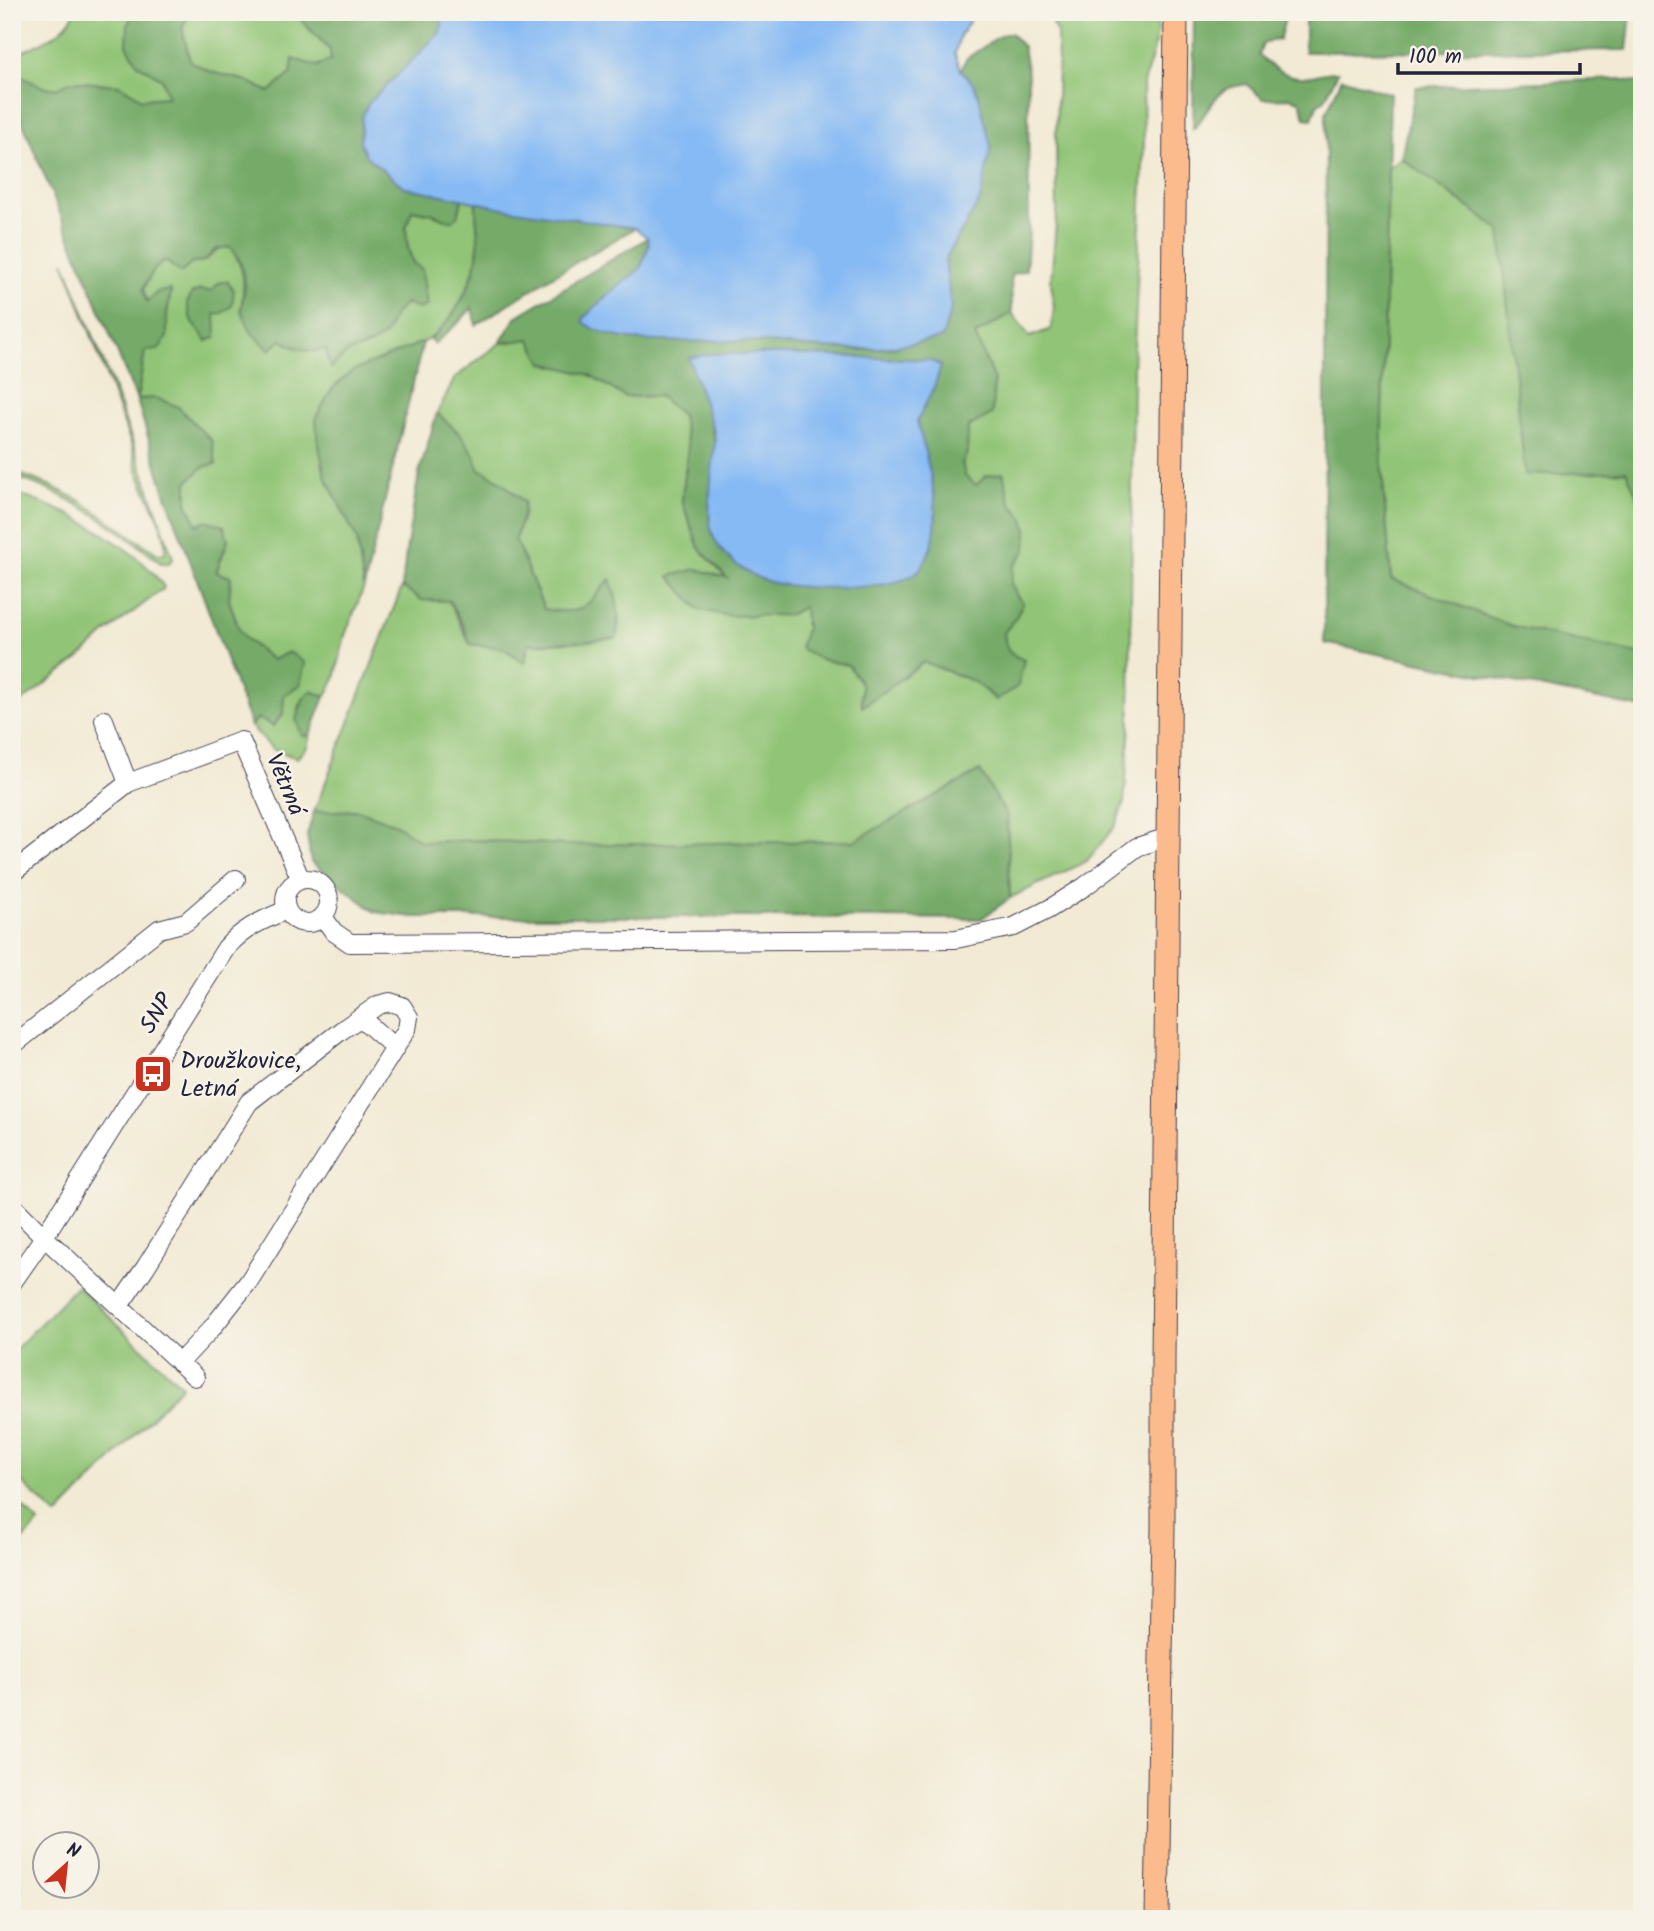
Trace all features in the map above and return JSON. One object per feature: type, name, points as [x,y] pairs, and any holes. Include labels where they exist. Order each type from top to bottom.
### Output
[{"type":"main road","points":[[1157,1919],[1176,12]]},
{"type":"street","points":[[104,720],[128,783]]},
{"type":"street","name":"Větrná","points":[[12,873],[128,783],[241,741],[301,880]]},
{"type":"street","points":[[323,917],[334,932],[350,943],[956,939],[1014,927],[1084,887],[1137,847],[1168,837]]},
{"type":"street","points":[[12,1046],[159,929],[186,922],[236,879]]},
{"type":"street","points":[[311,879],[325,888],[328,907],[323,917],[316,922],[299,922],[286,910],[286,892],[293,883],[301,880],[311,879]]},
{"type":"street","name":"SNP","points":[[12,1283],[44,1237],[226,948],[253,924],[286,910]]},
{"type":"street","points":[[119,1306],[249,1102],[360,1017],[384,1002],[402,1006],[409,1017],[409,1024],[395,1048],[249,1281],[212,1328],[179,1363]]},
{"type":"street","points":[[360,1017],[395,1048]]},
{"type":"street","points":[[12,1205],[195,1377]]},
{"type":"green space","points":[[75,12],[133,12],[128,26],[138,64],[162,79],[168,97],[142,99],[119,85],[70,81],[57,89],[40,86],[12,71],[12,56],[56,34]]},
{"type":"green space","points":[[133,12],[190,12],[182,28],[190,61],[211,72],[247,81],[269,92],[291,74],[293,59],[317,66],[331,60],[330,50],[294,12],[437,12],[443,26],[439,34],[368,104],[362,117],[360,143],[366,156],[404,187],[462,199],[458,216],[451,221],[412,210],[406,228],[413,263],[422,269],[427,306],[418,309],[406,303],[393,316],[387,333],[372,344],[347,353],[331,368],[327,349],[303,350],[281,340],[270,350],[251,332],[241,310],[245,285],[240,261],[230,247],[216,249],[204,261],[192,263],[181,273],[164,260],[153,271],[143,289],[147,302],[157,292],[171,290],[167,337],[158,350],[145,351],[137,399],[156,398],[177,406],[212,441],[216,464],[203,467],[187,482],[187,503],[197,525],[206,520],[224,526],[228,540],[216,572],[231,577],[229,600],[239,629],[246,639],[272,660],[289,652],[305,663],[300,685],[284,695],[283,714],[273,726],[258,718],[251,726],[164,490],[137,400],[12,97],[12,71],[40,86],[57,89],[70,81],[119,85],[142,99],[168,97],[162,79],[138,64],[127,45],[128,26]]},
{"type":"green space","points":[[189,12],[293,12],[330,50],[331,60],[291,74],[270,92],[247,81],[211,72],[190,61],[182,28]]},
{"type":"green space","points":[[1046,12],[1157,12],[1158,31],[1143,83],[1144,143],[1133,368],[1130,726],[1124,803],[1115,826],[1087,861],[1010,898],[1007,816],[980,771],[854,841],[564,845],[479,840],[422,843],[393,823],[358,810],[314,812],[402,587],[422,600],[449,601],[470,644],[503,648],[524,663],[528,644],[616,638],[619,620],[615,591],[584,609],[569,613],[544,610],[515,539],[523,515],[504,484],[479,468],[461,435],[437,413],[455,378],[500,343],[530,339],[543,363],[591,375],[625,397],[659,396],[682,415],[688,448],[682,501],[699,548],[728,580],[670,576],[805,606],[806,629],[819,659],[848,665],[861,683],[862,706],[924,662],[973,681],[996,700],[1010,654],[1005,646],[1004,633],[1016,617],[1017,596],[1011,584],[1013,567],[1026,550],[1024,519],[1010,502],[1003,473],[976,485],[964,476],[962,463],[967,453],[968,427],[994,380],[975,335],[1012,313],[1030,337],[1051,329],[1054,308],[1051,281],[1057,212],[1058,62],[1057,33]]},
{"type":"green space","points":[[1194,12],[1287,12],[1279,40],[1263,44],[1259,55],[1291,76],[1338,72],[1325,99],[1317,105],[1312,119],[1305,118],[1300,101],[1289,98],[1263,99],[1246,84],[1223,91],[1193,129]]},
{"type":"green space","points":[[1305,12],[1631,14],[1627,50],[1305,52]]},
{"type":"green space","points":[[1011,33],[1023,47],[1028,75],[1029,230],[1026,270],[1011,275],[1012,313],[975,335],[994,380],[992,414],[968,427],[967,453],[962,463],[965,476],[976,485],[986,476],[1003,473],[1010,502],[1024,519],[1027,530],[1026,550],[1013,567],[1011,584],[1023,603],[1004,633],[1008,651],[1024,660],[1018,686],[997,700],[973,681],[924,662],[862,707],[861,683],[848,665],[819,659],[800,648],[806,629],[804,607],[788,615],[730,616],[699,610],[669,576],[697,569],[727,578],[699,548],[682,501],[688,448],[682,415],[659,396],[625,397],[590,375],[543,363],[530,339],[500,343],[516,317],[648,238],[649,245],[641,268],[583,319],[638,340],[742,341],[859,350],[898,347],[951,309],[945,259],[980,200],[974,85],[961,70],[966,59],[1001,35]],"holes":[[[844,358],[929,360],[941,365],[934,387],[917,421],[934,495],[935,525],[931,549],[879,586],[826,587],[776,583],[713,537],[710,514],[715,443],[708,410]]]},
{"type":"green space","points":[[1342,78],[1390,94],[1381,459],[1391,579],[1512,626],[1642,655],[1642,708],[1324,643],[1326,113]]},
{"type":"green space","points":[[1620,79],[1642,83],[1642,507],[1626,471],[1525,475],[1500,230],[1401,158],[1416,87]]},
{"type":"green space","points":[[1401,158],[1500,230],[1642,263],[1642,664],[1536,640],[1391,579],[1381,459],[1388,167]]},
{"type":"green space","points":[[462,199],[476,202],[478,235],[477,257],[466,291],[441,330],[430,339],[408,349],[325,476],[357,539],[364,587],[345,635],[335,679],[325,697],[312,691],[302,701],[298,711],[302,736],[310,735],[307,747],[297,758],[272,749],[251,726],[258,718],[273,726],[283,714],[284,695],[272,660],[246,639],[239,629],[229,600],[231,577],[216,573],[228,540],[197,525],[187,503],[187,482],[203,467],[137,400],[145,350],[167,337],[171,291],[147,303],[143,289],[153,271],[164,260],[196,263],[218,250],[230,247],[243,277],[241,310],[295,348],[327,348],[331,368],[347,353],[372,344],[387,333],[393,316],[406,303],[413,263],[405,228],[412,210],[451,221],[458,216]]},
{"type":"green space","points":[[476,202],[635,228],[476,325],[472,308],[434,344],[430,339],[456,309],[474,272],[478,247]]},
{"type":"green space","points":[[64,261],[113,386],[172,555],[173,559],[168,564],[161,563],[91,512],[53,492],[12,476],[12,471],[81,501],[158,554],[165,553],[160,523],[139,475],[133,449]]},
{"type":"green space","points":[[227,281],[234,291],[232,306],[215,314],[216,337],[207,341],[191,320],[187,303],[192,293],[200,290],[211,291],[219,283]]},
{"type":"green space","points":[[423,342],[364,587],[357,539],[325,476],[316,417],[332,389],[352,371]]},
{"type":"green space","points":[[437,413],[461,435],[479,468],[504,484],[524,502],[523,515],[515,539],[544,609],[568,611],[583,608],[610,579],[618,608],[616,638],[528,644],[525,663],[503,648],[470,644],[449,601],[422,600],[402,587],[419,473]]},
{"type":"green space","points":[[12,492],[59,510],[101,532],[131,553],[164,587],[108,631],[78,659],[12,709]]},
{"type":"green space","points":[[312,691],[325,697],[310,735],[302,736],[296,719],[304,697]]},
{"type":"green space","points":[[980,771],[1007,816],[1010,898],[981,919],[413,917],[375,912],[311,862],[307,835],[314,812],[358,810],[393,823],[422,842],[479,840],[564,845],[854,841]]},
{"type":"green space","points":[[77,1286],[182,1386],[57,1516],[12,1473],[12,1353]]},
{"type":"green space","points":[[12,1497],[39,1523],[17,1546],[12,1541]]},
{"type":"water","points":[[437,12],[972,12],[971,19],[960,36],[955,54],[961,70],[974,85],[979,97],[991,147],[980,200],[945,259],[951,309],[942,338],[884,348],[833,349],[741,341],[639,340],[619,337],[584,323],[583,319],[601,301],[641,268],[649,245],[648,238],[635,228],[508,209],[404,187],[366,156],[360,143],[362,117],[368,104],[439,34],[442,23]]},
{"type":"water","points":[[709,354],[929,360],[941,366],[917,421],[933,486],[936,521],[934,538],[919,570],[892,583],[873,586],[792,586],[759,578],[741,568],[725,554],[714,538],[710,518],[714,432],[689,358]]},
{"type":"place","name":"Droužkovice, Letná","points":[[153,1074]]}]
